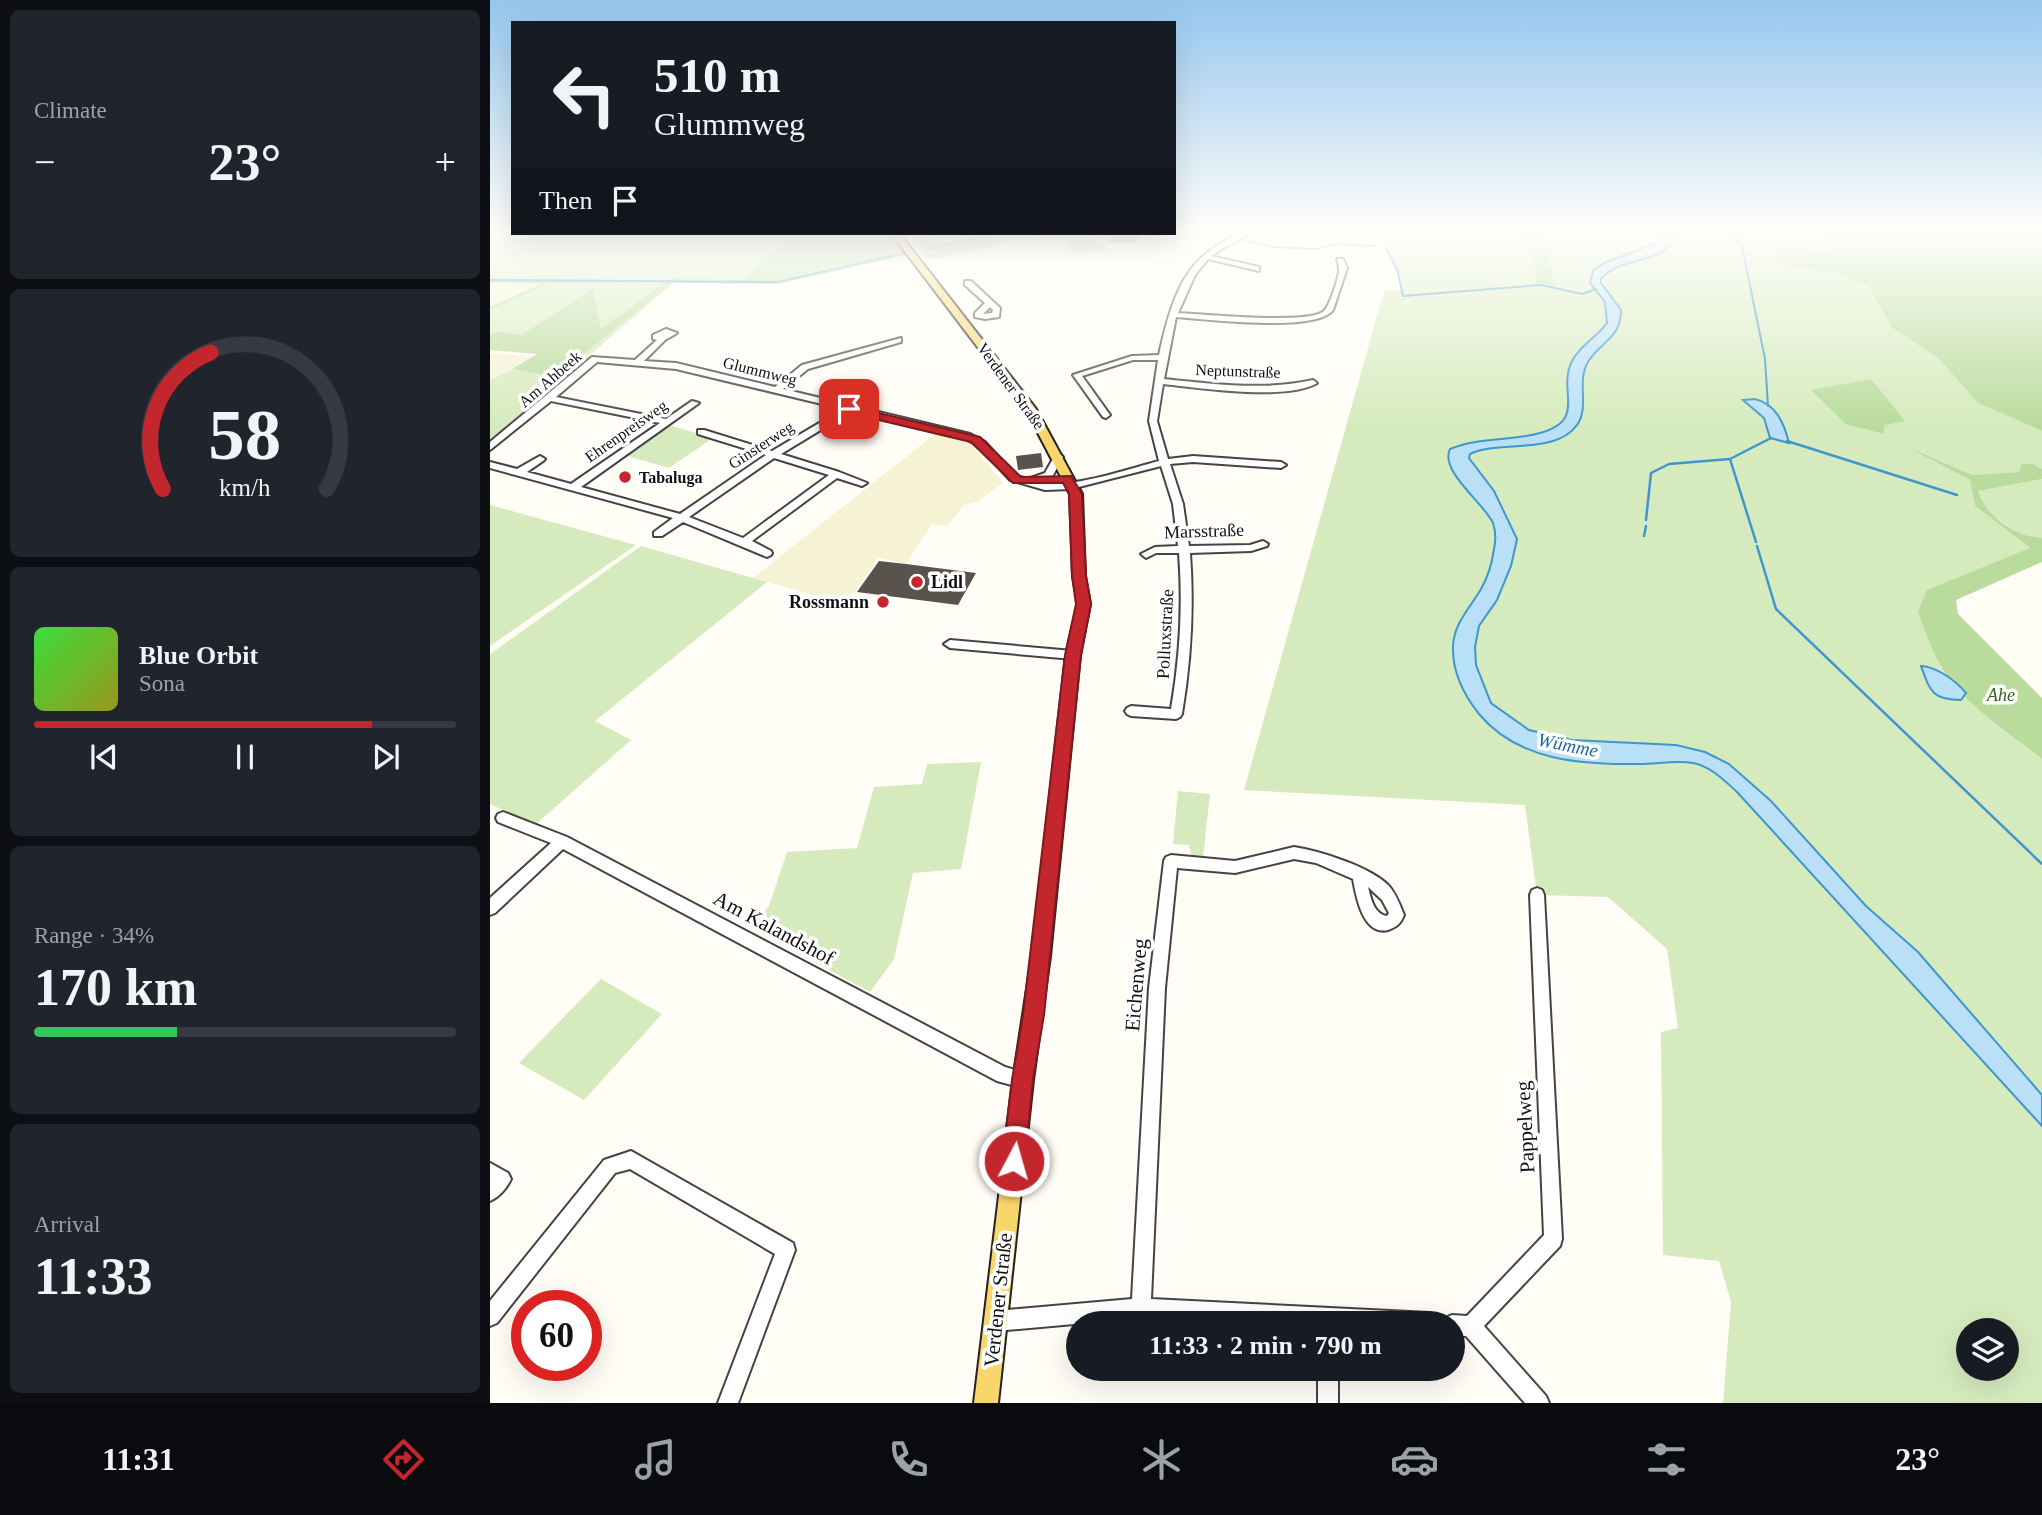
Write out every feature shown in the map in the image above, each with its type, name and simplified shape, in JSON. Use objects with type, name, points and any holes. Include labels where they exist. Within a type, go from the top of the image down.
[{"type":"main road","name":"Verdener Straße","points":[[943,295],[1018,392],[1058,457],[1068,484],[1066,495],[1076,514],[1079,576],[1084,604],[1073,655],[1037,992],[1023,1080],[986,1403]]},
{"type":"street","points":[[980,295],[989,304]]},
{"type":"street","name":"Polluxstraße","points":[[1132,711],[1176,714],[1180,694],[1186,608],[1184,549],[1178,511],[1174,504],[1175,496],[1154,429],[1164,357],[1181,295]]},
{"type":"street","points":[[1174,315],[1278,320],[1317,318],[1328,311],[1333,295]]},
{"type":"street","points":[[637,363],[662,339]]},
{"type":"street","points":[[776,391],[805,368],[898,340]]},
{"type":"street","points":[[1106,415],[1077,375],[1132,358],[1164,357]]},
{"type":"street","name":"Glummweg","points":[[595,359],[676,366],[975,440],[988,450],[1009,475],[1023,482]]},
{"type":"street","name":"Am Ahbeek","points":[[490,447],[595,359]]},
{"type":"street","name":"Neptunstraße","points":[[1160,381],[1266,387],[1297,387],[1314,383]]},
{"type":"street","points":[[550,398],[666,422]]},
{"type":"street","name":"Ehrenpreisweg","points":[[575,486],[695,403]]},
{"type":"street","name":"Ginsterweg","points":[[658,534],[772,455],[849,409]]},
{"type":"street","points":[[701,432],[862,482]]},
{"type":"street","points":[[1035,482],[1049,475],[1058,457]]},
{"type":"street","points":[[520,472],[540,459]]},
{"type":"street","points":[[1023,482],[1045,486],[1068,484],[1166,462],[1193,459],[1281,465]]},
{"type":"street","points":[[490,465],[575,486],[680,517],[767,553]]},
{"type":"street","points":[[744,542],[836,474]]},
{"type":"street","points":[[1023,482],[1068,484]]},
{"type":"street","name":"Marsstraße","points":[[1146,554],[1155,550],[1251,548],[1263,544]]},
{"type":"street","points":[[950,644],[1073,655]]},
{"type":"street","name":"Am Kalandshof","points":[[503,818],[562,841],[1003,1075],[1023,1080]]},
{"type":"street","points":[[490,908],[562,841]]},
{"type":"street","name":"Eichenweg","points":[[1141,1308],[1157,988],[1171,861],[1235,867],[1294,853],[1317,857],[1359,875]]},
{"type":"street","name":"Pappelweg","points":[[1465,1322],[1553,1239],[1537,894]]},
{"type":"street","points":[[490,1316],[610,1166],[631,1160],[786,1250],[728,1403]]},
{"type":"street","points":[[490,1172],[502,1179],[490,1192]]},
{"type":"street","points":[[995,1321],[1141,1308],[1193,1311]]},
{"type":"street","points":[[1465,1328],[1539,1403]]},
{"type":"street","points":[[1328,1381],[1328,1403]]},
{"type":"shaded area","points":[[490,295],[516,295],[490,307]]},
{"type":"shaded area","points":[[490,353],[535,356],[490,380]]},
{"type":"shaded area","points":[[940,430],[982,444],[976,451],[1003,482],[978,502],[964,505],[947,526],[932,524],[906,564],[878,558],[846,604],[753,578]]},
{"type":"green space","points":[[516,295],[523,295],[490,310],[490,307]]},
{"type":"green space","points":[[523,295],[582,295],[521,335],[499,331],[490,335],[490,310]]},
{"type":"green space","points":[[582,295],[594,295],[601,329],[646,295],[657,295],[555,377],[512,369],[537,354],[490,350],[490,335],[499,331],[521,335]]},
{"type":"green space","points":[[594,295],[646,295],[600,330]]},
{"type":"green space","points":[[659,295],[588,357],[594,358],[490,445],[490,380],[512,369],[555,376]]},
{"type":"green space","points":[[1383,295],[1874,295],[1892,328],[1938,358],[1978,403],[2042,431],[2042,469],[2033,464],[2020,472],[1972,475],[1921,454],[1970,480],[1975,506],[2031,549],[1928,590],[1984,714],[2042,759],[2042,1403],[1723,1403],[1731,1302],[1719,1261],[1663,1255],[1661,1032],[1678,1028],[1667,949],[1608,897],[1537,895],[1525,805],[1244,790]]},
{"type":"green space","points":[[1874,295],[2042,295],[2042,431],[1978,403],[1938,358],[1892,328]]},
{"type":"green space","points":[[1871,379],[1905,421],[1884,425],[1884,434],[1846,424],[1811,390]]},
{"type":"green space","points":[[666,424],[713,438],[669,468],[624,455]]},
{"type":"green space","name":"Ahe","points":[[1909,448],[1972,475],[2019,472],[2022,464],[2033,464],[2042,469],[2042,479],[1978,491],[1989,510],[2012,530],[2042,538],[2042,562],[1956,600],[1958,614],[2042,698],[2042,759],[1989,718],[1953,683],[1936,657],[1918,611],[1927,590],[2030,548],[1975,506],[1970,480]]},
{"type":"green space","points":[[2042,479],[2042,538],[2021,534],[2003,524],[1995,517],[1978,491]]},
{"type":"green space","points":[[490,505],[636,545],[490,646]]},
{"type":"green space","points":[[641,546],[767,582],[595,721],[631,740],[535,825],[490,804],[490,654]]},
{"type":"green space","points":[[981,762],[961,869],[913,873],[894,959],[870,992],[750,927],[769,906],[787,852],[857,848],[874,787],[922,784],[927,764]]},
{"type":"green space","points":[[1178,791],[1210,794],[1203,858],[1192,857],[1189,845],[1173,844]]},
{"type":"green space","points":[[601,979],[662,1014],[584,1100],[519,1063]]},
{"type":"water","name":"Wümme","points":[[1600,295],[1610,295],[1621,310],[1620,320],[1614,334],[1588,362],[1583,378],[1583,410],[1577,425],[1568,434],[1541,444],[1496,448],[1470,454],[1469,458],[1494,491],[1517,539],[1511,566],[1497,600],[1479,626],[1475,647],[1476,665],[1491,703],[1529,730],[1572,740],[1676,745],[1705,752],[1729,764],[1771,801],[1866,906],[1918,952],[2042,1095],[2042,1126],[1737,792],[1716,774],[1705,767],[1687,762],[1596,763],[1552,757],[1532,751],[1495,730],[1479,714],[1463,691],[1454,665],[1454,638],[1459,623],[1486,580],[1495,536],[1493,523],[1488,515],[1456,477],[1448,458],[1450,449],[1540,433],[1563,421],[1567,413],[1567,384],[1571,363],[1578,352],[1607,323],[1605,302]]},
{"type":"water","points":[[1755,399],[1768,405],[1778,415],[1789,443],[1770,438],[1764,418],[1743,400]]},
{"type":"water","points":[[1921,666],[1939,672],[1957,683],[1966,693],[1961,700],[1944,698],[1933,692]]},
{"type":"building","points":[[1041,453],[1043,467],[1018,470],[1016,456]]},
{"type":"building","name":"Lidl","points":[[879,561],[976,573],[958,605],[857,592]]},
{"type":"waterway","points":[[1403,295],[1410,295]]},
{"type":"waterway","points":[[1752,295],[1765,359],[1768,406]]},
{"type":"waterway","points":[[1730,459],[1771,438]]},
{"type":"waterway","points":[[1787,441],[1957,495]]},
{"type":"waterway","points":[[1646,520],[1651,473],[1669,464],[1730,459]]},
{"type":"waterway","points":[[1730,459],[1756,542]]},
{"type":"waterway","points":[[1644,536],[1646,526]]},
{"type":"waterway","points":[[1757,546],[1776,609],[2042,864]]},
{"type":"place","name":"Tabaluga","points":[[625,477]]},
{"type":"place","name":"Lidl","points":[[917,582]]},
{"type":"place","name":"Rossmann","points":[[883,602]]},
{"type":"route","points":[[849,409],[967,436],[982,444],[1017,481],[1066,479],[1076,494],[1079,576],[1084,604],[1073,655],[1034,1015],[1014,1161]]}]
